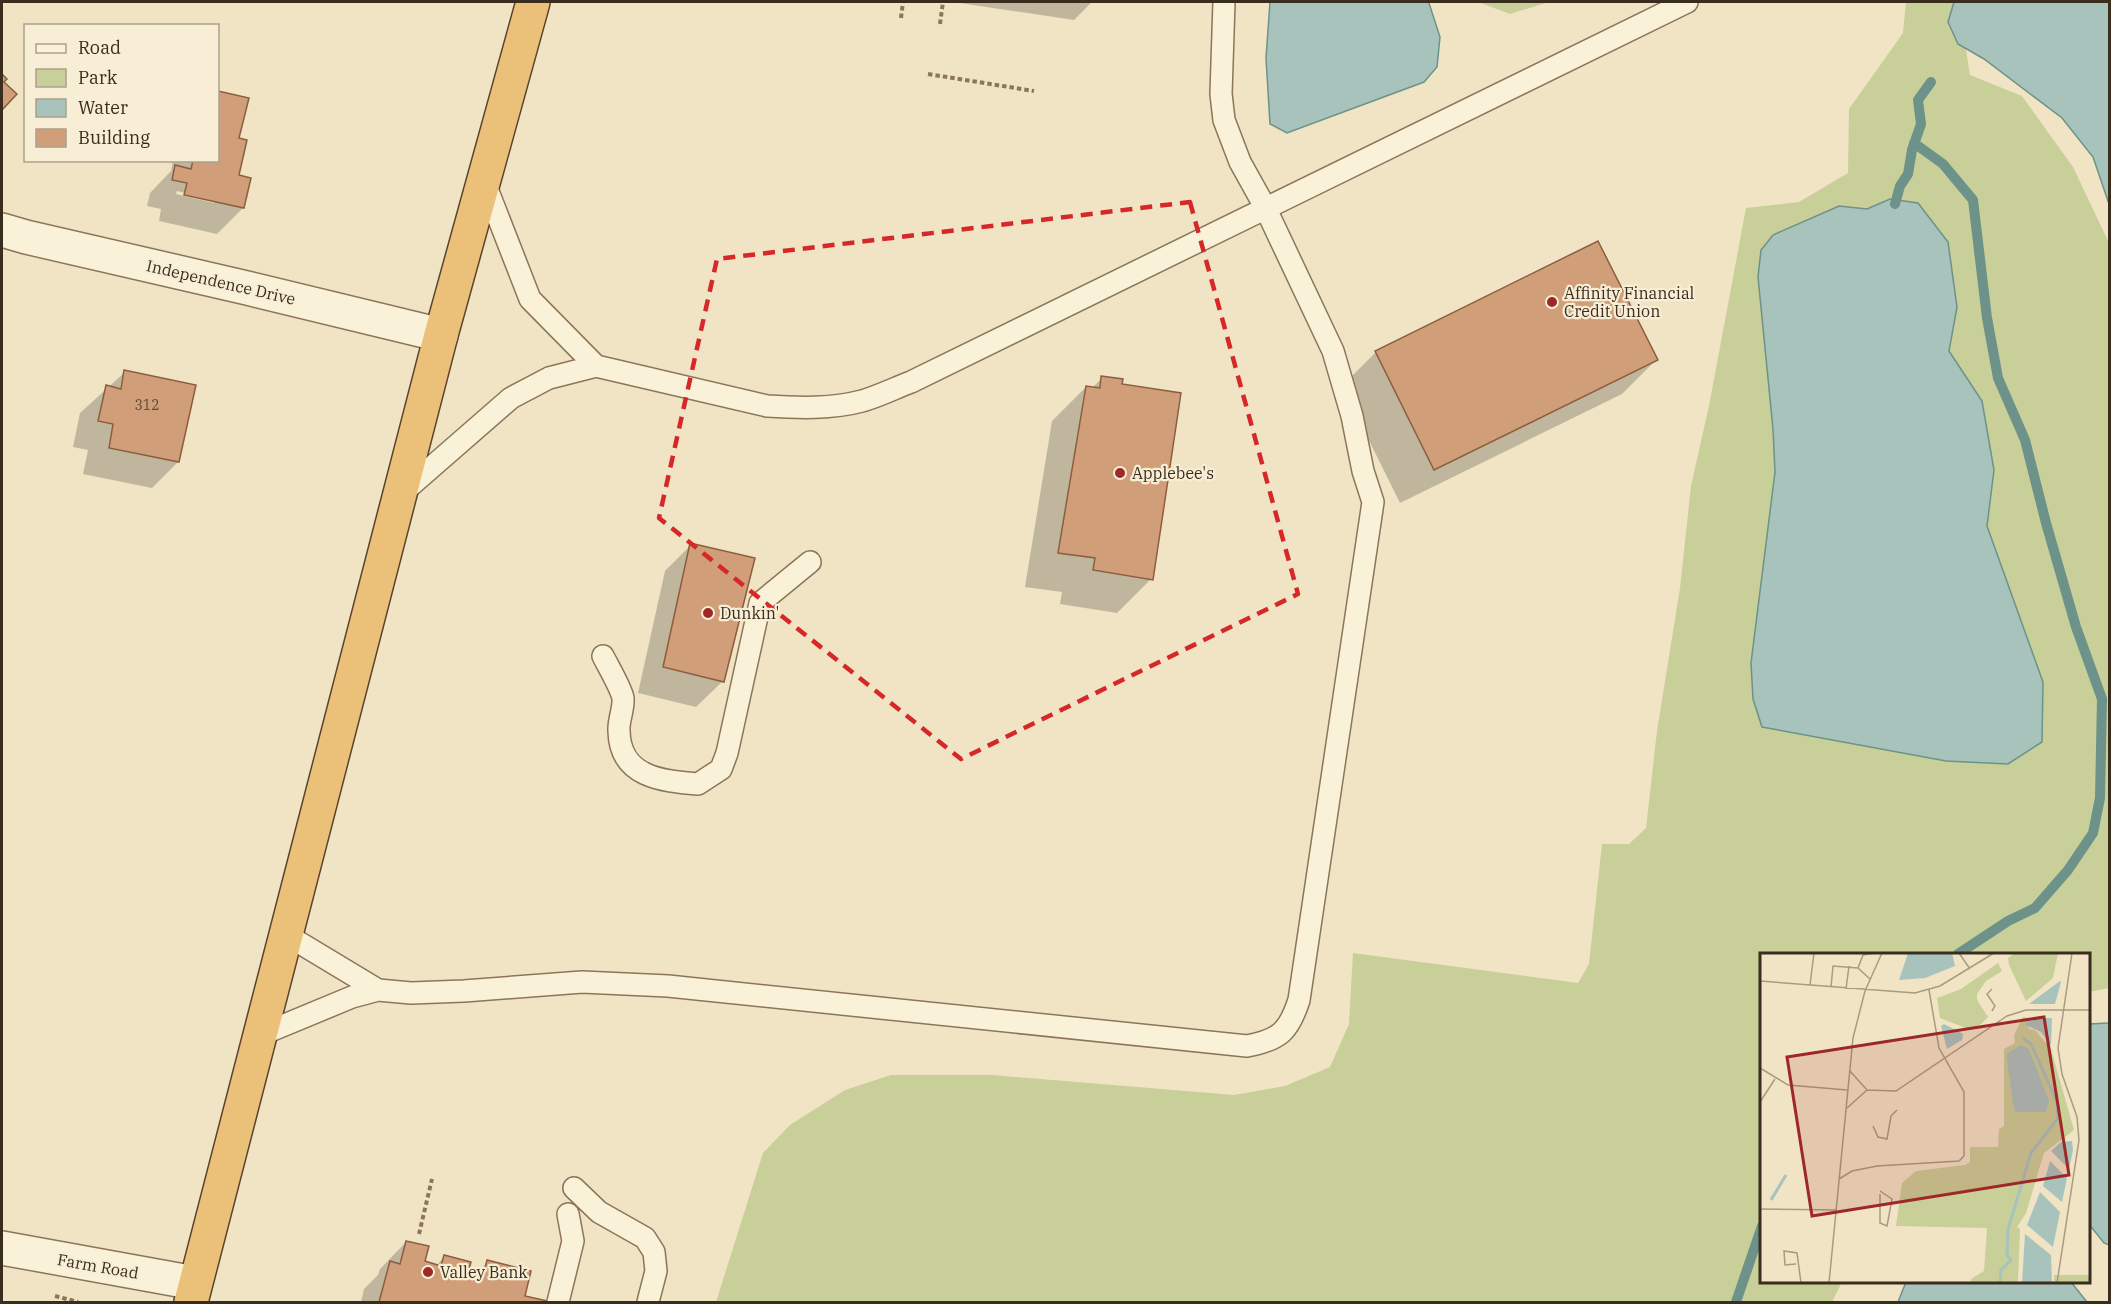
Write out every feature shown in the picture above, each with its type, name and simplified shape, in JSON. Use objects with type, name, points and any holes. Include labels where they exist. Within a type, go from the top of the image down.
[{"type":"highway","points":[[193,1293],[441,335],[533,2]]},
{"type":"street","name":"Independence Drive","points":[[2,230],[441,335]]},
{"type":"street","name":"Farm Road","points":[[2,1248],[193,1293]]},
{"type":"lane","points":[[258,1036],[352,997],[378,990],[411,993],[582,982],[668,986],[1247,1046],[1268,1042],[1284,1031],[1293,1018],[1299,1000],[1373,502],[1333,351],[1265,207],[1240,162],[1224,120],[1221,94],[1224,2]]},
{"type":"lane","points":[[400,494],[511,398],[549,378],[596,366],[767,406],[794,408],[862,401],[911,382],[1687,2]]},
{"type":"lane","points":[[484,180],[530,299],[596,366]]},
{"type":"lane","points":[[603,656],[623,699],[618,728],[622,754],[632,767],[649,776],[698,784],[721,769],[728,753],[760,603],[810,562]]},
{"type":"lane","points":[[285,934],[378,990]]},
{"type":"lane","points":[[574,1188],[599,1212],[645,1238],[654,1252],[656,1271],[648,1302]]},
{"type":"lane","points":[[558,1302],[573,1241],[568,1214]]},
{"type":"path","points":[[901,18],[903,2]]},
{"type":"path","points":[[940,24],[943,2]]},
{"type":"path","points":[[928,74],[1034,91]]},
{"type":"path","points":[[419,1234],[432,1179]]},
{"type":"path","points":[[53,1295],[78,1302]]},
{"type":"highlighted area","points":[[1190,202],[1298,594],[961,759],[659,518],[717,259]]},
{"type":"green space","points":[[1478,2],[1549,2],[1510,14]]},
{"type":"green space","points":[[1906,2],[1976,2],[1965,44],[1970,75],[2022,96],[2073,167],[2109,243],[2109,988],[2090,992],[2090,953],[1760,953],[1760,1283],[1842,1283],[1832,1302],[716,1302],[763,1153],[790,1125],[845,1090],[891,1075],[992,1075],[1234,1095],[1285,1086],[1330,1067],[1349,1024],[1353,953],[1578,983],[1589,964],[1602,844],[1629,844],[1646,828],[1657,731],[1680,588],[1691,486],[1709,406],[1746,208],[1799,202],[1848,173],[1849,109],[1903,33]]},
{"type":"water","points":[[1270,2],[1429,3],[1440,37],[1437,67],[1424,82],[1287,133],[1270,124],[1266,58]]},
{"type":"water","points":[[1954,2],[2109,2],[2109,204],[2093,157],[2062,118],[1984,59],[1958,44],[1948,22]]},
{"type":"water","points":[[1890,199],[1918,203],[1948,242],[1957,307],[1949,351],[1982,401],[1994,470],[1987,526],[2043,682],[2042,742],[2008,764],[1946,761],[1762,727],[1753,699],[1751,663],[1775,472],[1758,277],[1761,250],[1773,235],[1839,206],[1867,209]]},
{"type":"water","points":[[2110,1023],[2109,1245],[2104,1243],[2090,1226],[2090,1024]]},
{"type":"water","points":[[1906,1283],[2072,1283],[2087,1302],[1898,1302]]},
{"type":"building","points":[[2,74],[7,79],[4,82],[17,94],[2,110]]},
{"type":"building","points":[[219,91],[249,98],[239,138],[247,140],[239,175],[251,178],[244,208],[184,195],[187,183],[172,180],[175,165],[191,169],[193,162],[219,162]]},
{"type":"building","points":[[1598,241],[1658,360],[1434,470],[1375,351]]},
{"type":"building","points":[[124,370],[196,385],[179,462],[109,448],[113,424],[98,421],[106,385],[121,389]]},
{"type":"building","name":"Applebee's","points":[[1101,376],[1123,379],[1122,384],[1181,393],[1153,580],[1093,570],[1095,558],[1058,553],[1086,386],[1100,388]]},
{"type":"building","name":"Dunkin'","points":[[690,543],[755,558],[724,682],[663,667]]},
{"type":"building","name":"Valley Bank","points":[[406,1241],[429,1246],[425,1261],[441,1266],[444,1255],[471,1262],[468,1273],[483,1276],[487,1260],[531,1271],[525,1296],[552,1302],[379,1302],[390,1261],[400,1264]]},
{"type":"waterway","points":[[1895,204],[1900,186],[1908,174],[1912,150],[1921,124],[1918,100],[1931,82]]},
{"type":"waterway","points":[[1914,143],[1943,164],[1973,200],[1987,318],[1998,378],[2025,440],[2076,627],[2102,699],[2100,798],[2093,833],[2068,870],[2035,908],[2008,921],[1960,953]]},
{"type":"waterway","points":[[1736,1302],[1760,1232]]},
{"type":"place","name":"Affinity Financial Credit Union","points":[[1552,302]]},
{"type":"place","name":"Applebee's","points":[[1120,473]]},
{"type":"place","name":"Dunkin'","points":[[708,613]]},
{"type":"place","name":"Valley Bank","points":[[428,1272]]}]
